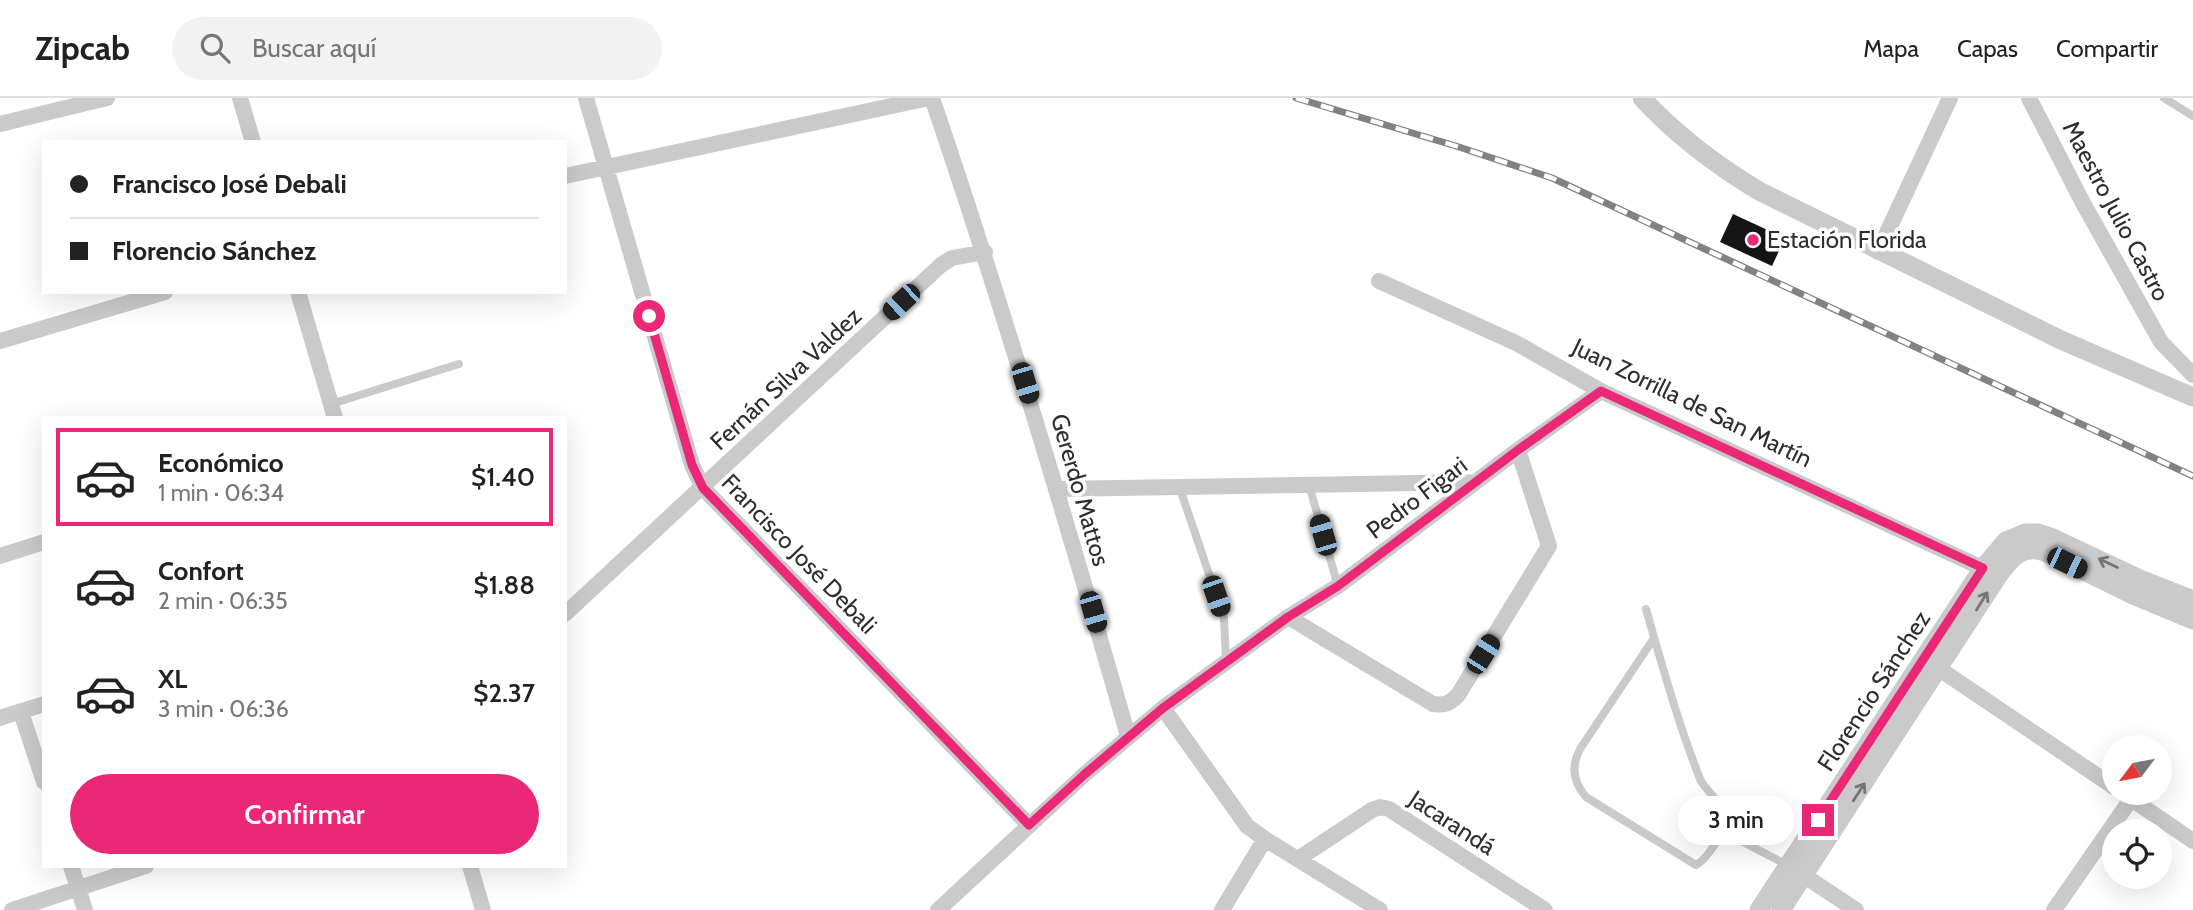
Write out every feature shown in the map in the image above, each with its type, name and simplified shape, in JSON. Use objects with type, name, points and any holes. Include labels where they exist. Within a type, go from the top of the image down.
[{"type":"street","points":[[0,124],[107,98]]},
{"type":"street","points":[[240,98],[252,140]]},
{"type":"street","name":"Francisco José Debali","points":[[586,98],[692,465],[703,488],[1029,825]]},
{"type":"street","points":[[567,176],[930,98]]},
{"type":"street","name":"Gererdo Mattos","points":[[930,98],[985,252],[1128,736]]},
{"type":"street","points":[[1642,98],[1684,139],[1737,178],[1878,252],[2061,340],[2193,397]]},
{"type":"street","points":[[1878,252],[1950,98]]},
{"type":"street","name":"Maestro Julio Castro","points":[[2029,98],[2082,203],[2161,342],[2193,375]]},
{"type":"street","name":"Fernán Silva Valdez","points":[[567,612],[940,265],[952,258],[985,252]]},
{"type":"street","name":"Juan Zorrilla de San Martín","points":[[1379,281],[1516,343],[1601,391],[1991,572]]},
{"type":"street","points":[[0,341],[158,294]]},
{"type":"street","points":[[299,294],[333,411]]},
{"type":"street","name":"Pedro Figari","points":[[938,910],[1128,736],[1163,708],[1288,617],[1338,586],[1601,391]]},
{"type":"street","points":[[1288,617],[1433,704],[1440,706],[1452,701],[1549,546],[1518,450]]},
{"type":"street","points":[[1057,489],[1476,482]]},
{"type":"street","points":[[0,556],[42,543]]},
{"type":"street","points":[[1991,572],[2015,554],[2032,549],[2136,587],[2193,600]]},
{"type":"street","name":"Florencio Sánchez","points":[[1759,910],[1796,871],[1991,572]]},
{"type":"street","points":[[2136,587],[2193,620]]},
{"type":"street","points":[[1932,663],[2102,779]]},
{"type":"street","points":[[0,718],[42,705]]},
{"type":"street","points":[[1163,708],[1247,826],[1380,910]]},
{"type":"street","points":[[21,712],[42,776]]},
{"type":"street","points":[[2054,910],[2121,805]]},
{"type":"street","points":[[2140,805],[2193,841]]},
{"type":"street","name":"Jacarandá","points":[[1298,859],[1380,807],[1389,809],[1545,910]]},
{"type":"street","points":[[1222,910],[1265,839]]},
{"type":"street","points":[[72,868],[85,910]]},
{"type":"street","points":[[12,910],[140,868]]},
{"type":"street","points":[[471,868],[483,910]]},
{"type":"street","points":[[1796,871],[1856,910]]},
{"type":"street","name":"Florencio Sánchez","points":[[1781,910],[1796,871]]},
{"type":"lane","points":[[2164,98],[2193,116]]},
{"type":"lane","points":[[333,411],[459,364]]},
{"type":"lane","points":[[1309,484],[1338,586]]},
{"type":"lane","points":[[1178,485],[1224,618],[1226,661]]},
{"type":"lane","points":[[1646,609],[1702,782],[1725,820],[1722,831],[1703,860],[1696,865],[1586,797],[1576,782],[1574,762],[1580,749],[1654,638]]},
{"type":"lane","points":[[1722,831],[1796,871]]},
{"type":"building","name":"Estación Florida","points":[[1733,214],[1785,238],[1772,266],[1720,242]]},
{"type":"railway","points":[[1296,98],[1552,178],[2193,476]]},
{"type":"place","name":"Estación Florida","points":[[1753,240]]},
{"type":"route","points":[[649,316],[692,465],[703,488],[1029,825],[1163,708],[1288,617],[1338,586],[1601,391],[1983,568],[1818,820]]}]
